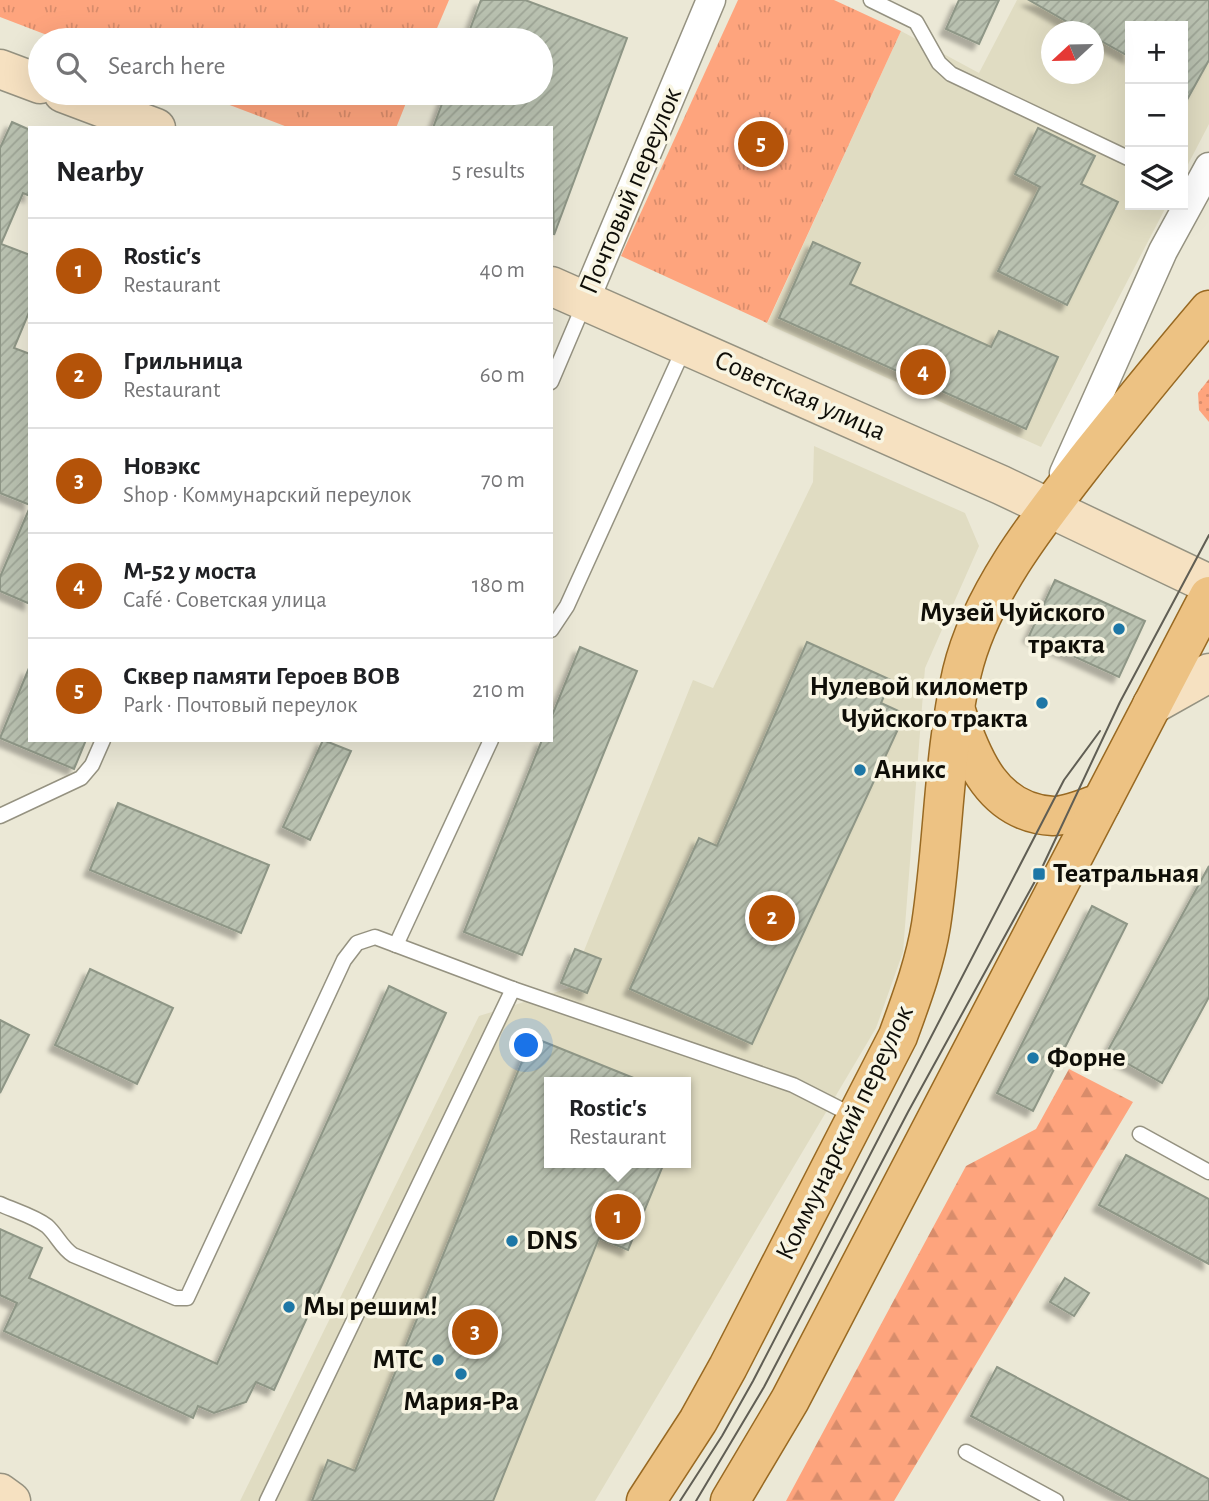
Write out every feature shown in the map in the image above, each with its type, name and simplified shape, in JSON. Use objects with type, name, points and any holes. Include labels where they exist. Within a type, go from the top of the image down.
[{"type":"main road","name":"Коммунарский переулок","points":[[646,1501],[704,1410],[898,1037],[917,984],[931,928],[948,748],[963,669],[986,610],[1018,550],[1049,508],[1209,310]]},
{"type":"main road","points":[[730,1501],[790,1400],[1209,596]]},
{"type":"main road","points":[[955,709],[970,752],[996,793],[1031,810],[1055,816],[1101,803]]},
{"type":"street","name":"Почтовый переулок","points":[[568,293],[711,0]]},
{"type":"street","points":[[0,69],[28,80]]},
{"type":"street","points":[[94,105],[151,126]]},
{"type":"street","points":[[1049,508],[1196,180]]},
{"type":"street","name":"Советская улица","points":[[568,293],[1049,508],[1209,584]]},
{"type":"street","points":[[1152,705],[1209,673]]},
{"type":"street","points":[[0,1493],[11,1501]]},
{"type":"lane","points":[[871,0],[916,22],[939,62],[951,74],[1125,157]]},
{"type":"lane","name":"Почтовый переулок","points":[[553,372],[568,293]]},
{"type":"lane","points":[[553,627],[567,606],[685,345]]},
{"type":"lane","points":[[0,816],[81,778],[92,765],[102,742]]},
{"type":"lane","points":[[396,945],[490,742]]},
{"type":"lane","points":[[0,1204],[44,1224],[55,1235],[61,1247],[73,1255],[176,1298],[187,1298],[194,1289],[344,960],[357,943],[365,938],[375,937],[513,989],[793,1085],[858,1117]]},
{"type":"lane","points":[[267,1501],[513,989]]},
{"type":"lane","points":[[1140,1134],[1209,1172]]},
{"type":"lane","points":[[966,1452],[1056,1501]]},
{"type":"shaded area","points":[[1017,0],[1209,0],[1209,124],[1188,164],[1188,21],[1125,21],[1125,210],[1164,210],[1041,447],[767,324],[901,31],[979,73]]},
{"type":"shaded area","points":[[814,446],[965,513],[979,546],[925,668],[903,952],[876,1028],[595,1501],[240,1501],[479,1016],[569,988],[693,680],[713,688],[813,482]]},
{"type":"green space","points":[[0,0],[449,0],[437,28],[29,28],[0,17]]},
{"type":"green space","points":[[738,0],[834,0],[901,31],[767,323],[621,256]]},
{"type":"green space","points":[[230,105],[405,105],[397,126],[285,126]]},
{"type":"green space","points":[[1209,379],[1209,422],[1199,410],[1198,393]]},
{"type":"green space","points":[[1069,1069],[1133,1102],[894,1501],[786,1501],[966,1166],[1036,1129]]},
{"type":"building","points":[[481,0],[525,0],[627,38],[554,235],[553,126],[434,126],[442,105],[553,105],[553,28],[470,28]]},
{"type":"building","points":[[959,0],[999,0],[979,44],[946,29]]},
{"type":"building","points":[[1029,0],[1209,0],[1209,60],[1188,98],[1188,21],[1125,21],[1125,54],[1104,43],[1104,21],[1066,21]]},
{"type":"building","points":[[12,122],[28,129],[28,195],[23,193],[1,244],[28,254],[28,315],[14,348],[28,353],[28,504],[0,493],[0,148]]},
{"type":"building","points":[[1038,128],[1095,156],[1081,184],[1118,202],[1067,305],[998,271],[1040,187],[1015,174]]},
{"type":"building","points":[[813,242],[860,263],[850,284],[991,347],[999,331],[1058,357],[1026,429],[779,318]]},
{"type":"building","points":[[28,512],[28,603],[0,591],[0,577]]},
{"type":"building","points":[[1055,580],[1145,621],[1119,677],[1029,636]]},
{"type":"building","points":[[807,642],[891,680],[881,703],[905,714],[752,1044],[630,989],[699,838],[717,846]]},
{"type":"building","points":[[580,647],[637,671],[522,955],[464,932],[541,742],[553,742],[553,713]]},
{"type":"building","points":[[28,670],[28,742],[85,742],[74,769],[0,738]]},
{"type":"building","points":[[322,742],[351,751],[310,840],[283,827]]},
{"type":"building","points":[[118,803],[269,865],[241,933],[90,870]]},
{"type":"building","points":[[1209,866],[1209,997],[1162,1083],[1107,1052]]},
{"type":"building","points":[[1092,906],[1127,924],[1033,1111],[997,1093]]},
{"type":"building","points":[[575,949],[601,959],[587,993],[561,983]]},
{"type":"building","points":[[90,969],[173,1008],[137,1084],[55,1045]]},
{"type":"building","points":[[389,986],[446,1013],[274,1390],[256,1382],[246,1402],[214,1413],[198,1406],[193,1418],[4,1331],[17,1303],[0,1295],[0,1229],[42,1248],[29,1278],[217,1364]]},
{"type":"building","points":[[0,1020],[29,1035],[0,1093]]},
{"type":"building","points":[[532,1037],[631,1077],[544,1077],[544,1168],[662,1168],[628,1250],[599,1238],[493,1501],[312,1501],[328,1460],[355,1471]]},
{"type":"building","points":[[1126,1155],[1209,1199],[1209,1264],[1099,1205]]},
{"type":"building","points":[[1065,1278],[1089,1293],[1074,1316],[1050,1302]]},
{"type":"building","points":[[997,1367],[1209,1479],[1209,1501],[1131,1501],[971,1416]]},
{"type":"tram line","points":[[696,1501],[764,1387],[908,1112],[1039,874],[1120,702],[1209,535]]},
{"type":"tram line","points":[[680,1501],[722,1436],[753,1381],[1064,780],[1100,731]]},
{"type":"place","name":"Сквер памяти Героев ВОВ","points":[[761,144]]},
{"type":"place","name":"М-52 у моста","points":[[923,372]]},
{"type":"place","name":"Музей Чуйского тракта","points":[[1119,629]]},
{"type":"place","name":"Нулевой километр Чуйского тракта","points":[[1042,703]]},
{"type":"place","name":"Аникс","points":[[860,770]]},
{"type":"place","name":"Театральная","points":[[1039,874]]},
{"type":"place","name":"Грильница","points":[[772,918]]},
{"type":"place","name":"Форне","points":[[1033,1058]]},
{"type":"place","name":"Rostic's","points":[[618,1217]]},
{"type":"place","name":"DNS","points":[[512,1241]]},
{"type":"place","name":"Мы решим!","points":[[289,1307]]},
{"type":"place","name":"Новэкс","points":[[475,1332]]},
{"type":"place","name":"МТС","points":[[438,1360]]},
{"type":"place","name":"Мария-Ра","points":[[461,1374]]}]
